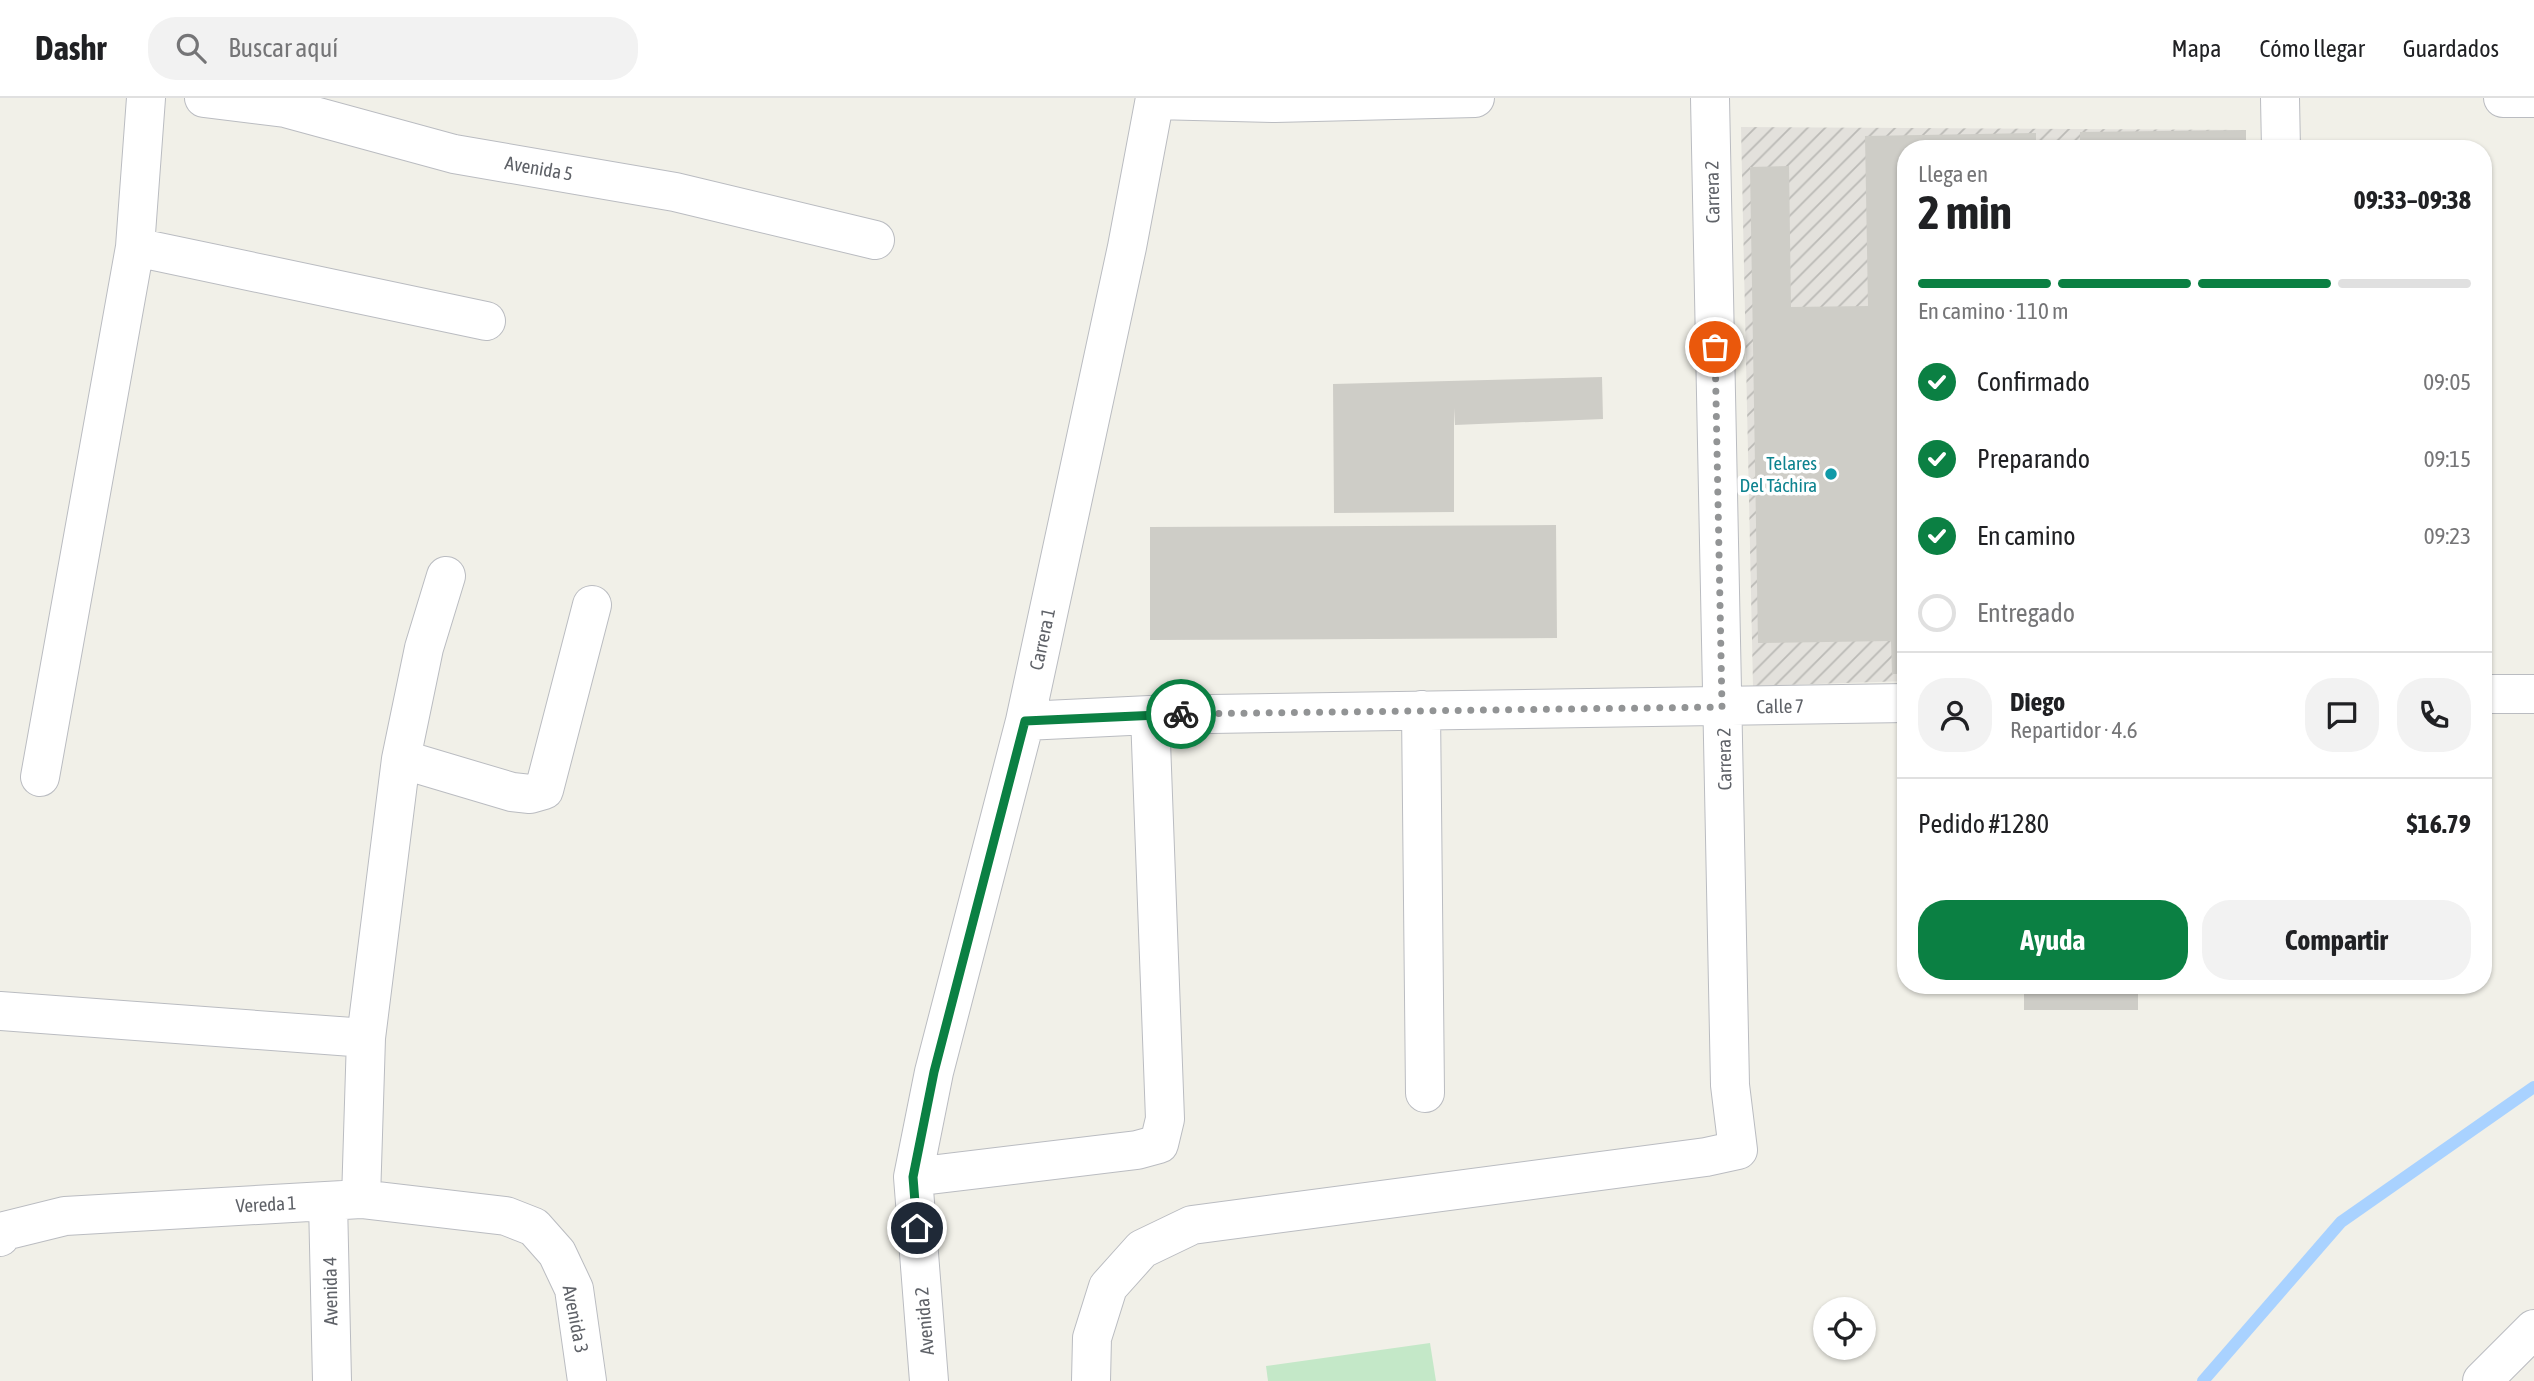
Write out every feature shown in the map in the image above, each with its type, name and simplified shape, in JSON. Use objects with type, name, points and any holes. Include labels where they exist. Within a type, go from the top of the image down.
[{"type":"street","points":[[40,777],[135,247],[146,98]]},
{"type":"street","name":"Avenida 5","points":[[204,98],[285,108],[454,154],[675,192],[875,240]]},
{"type":"street","points":[[1155,99],[1275,103],[1475,98]]},
{"type":"street","name":"Carrera 2","points":[[1091,1381],[1093,1338],[1108,1287],[1142,1249],[1192,1225],[1706,1157],[1738,1150],[1730,1084],[1710,98]]},
{"type":"street","points":[[2280,98],[2281,140]]},
{"type":"street","points":[[2503,98],[2534,98]]},
{"type":"street","name":"Carrera 1","points":[[913,1177],[934,1072],[1025,721],[1127,247],[1155,99]]},
{"type":"street","points":[[135,247],[486,321]]},
{"type":"street","name":"Avenida 4","points":[[332,1381],[345,1200],[401,759],[424,648],[446,576]]},
{"type":"street","points":[[401,759],[512,792],[530,794],[544,790],[592,605]]},
{"type":"street","points":[[2492,694],[2534,694]]},
{"type":"street","name":"Calle 7","points":[[1025,721],[1150,715],[1897,703]]},
{"type":"street","points":[[1421,710],[1425,1093]]},
{"type":"street","points":[[913,1177],[1137,1150],[1159,1144],[1165,1119],[1150,715]]},
{"type":"street","points":[[0,1011],[366,1038]]},
{"type":"street","name":"Avenida 2","points":[[913,1177],[929,1381]]},
{"type":"street","name":"Vereda 1","points":[[0,1237],[4,1231],[65,1216],[345,1200],[506,1216],[534,1227]]},
{"type":"street","name":"Avenida 3","points":[[534,1227],[557,1253],[574,1289],[587,1381]]},
{"type":"street","points":[[2482,1381],[2534,1329]]},
{"type":"shaded area","name":"Telares Del Táchira","points":[[1741,127],[2246,130],[2246,140],[1897,140],[1897,681],[1753,686]]},
{"type":"green space","points":[[1430,1343],[1436,1381],[1268,1381],[1266,1366]]},
{"type":"building","points":[[2246,130],[2246,140],[2080,140],[2080,132]]},
{"type":"building","name":"Telares Del Táchira","points":[[2036,133],[2036,140],[1897,140],[1897,674],[1892,674],[1891,641],[1758,643],[1750,167],[1789,166],[1791,307],[1868,306],[1865,136]]},
{"type":"building","points":[[1602,377],[1603,419],[1455,425],[1454,408],[1454,512],[1334,513],[1333,384]]},
{"type":"building","points":[[1556,525],[1557,638],[1150,640],[1150,527]]},
{"type":"building","points":[[2024,994],[2138,994],[2138,1010],[2024,1010]]},
{"type":"waterway","points":[[2203,1381],[2341,1222],[2534,1087]]},
{"type":"way so far","points":[[1181,714],[1722,707],[1715,347]]},
{"type":"place","name":"Telares Del Táchira","points":[[1831,474]]},
{"type":"route","points":[[917,1228],[913,1177],[934,1072],[1025,721],[1181,714]]}]
